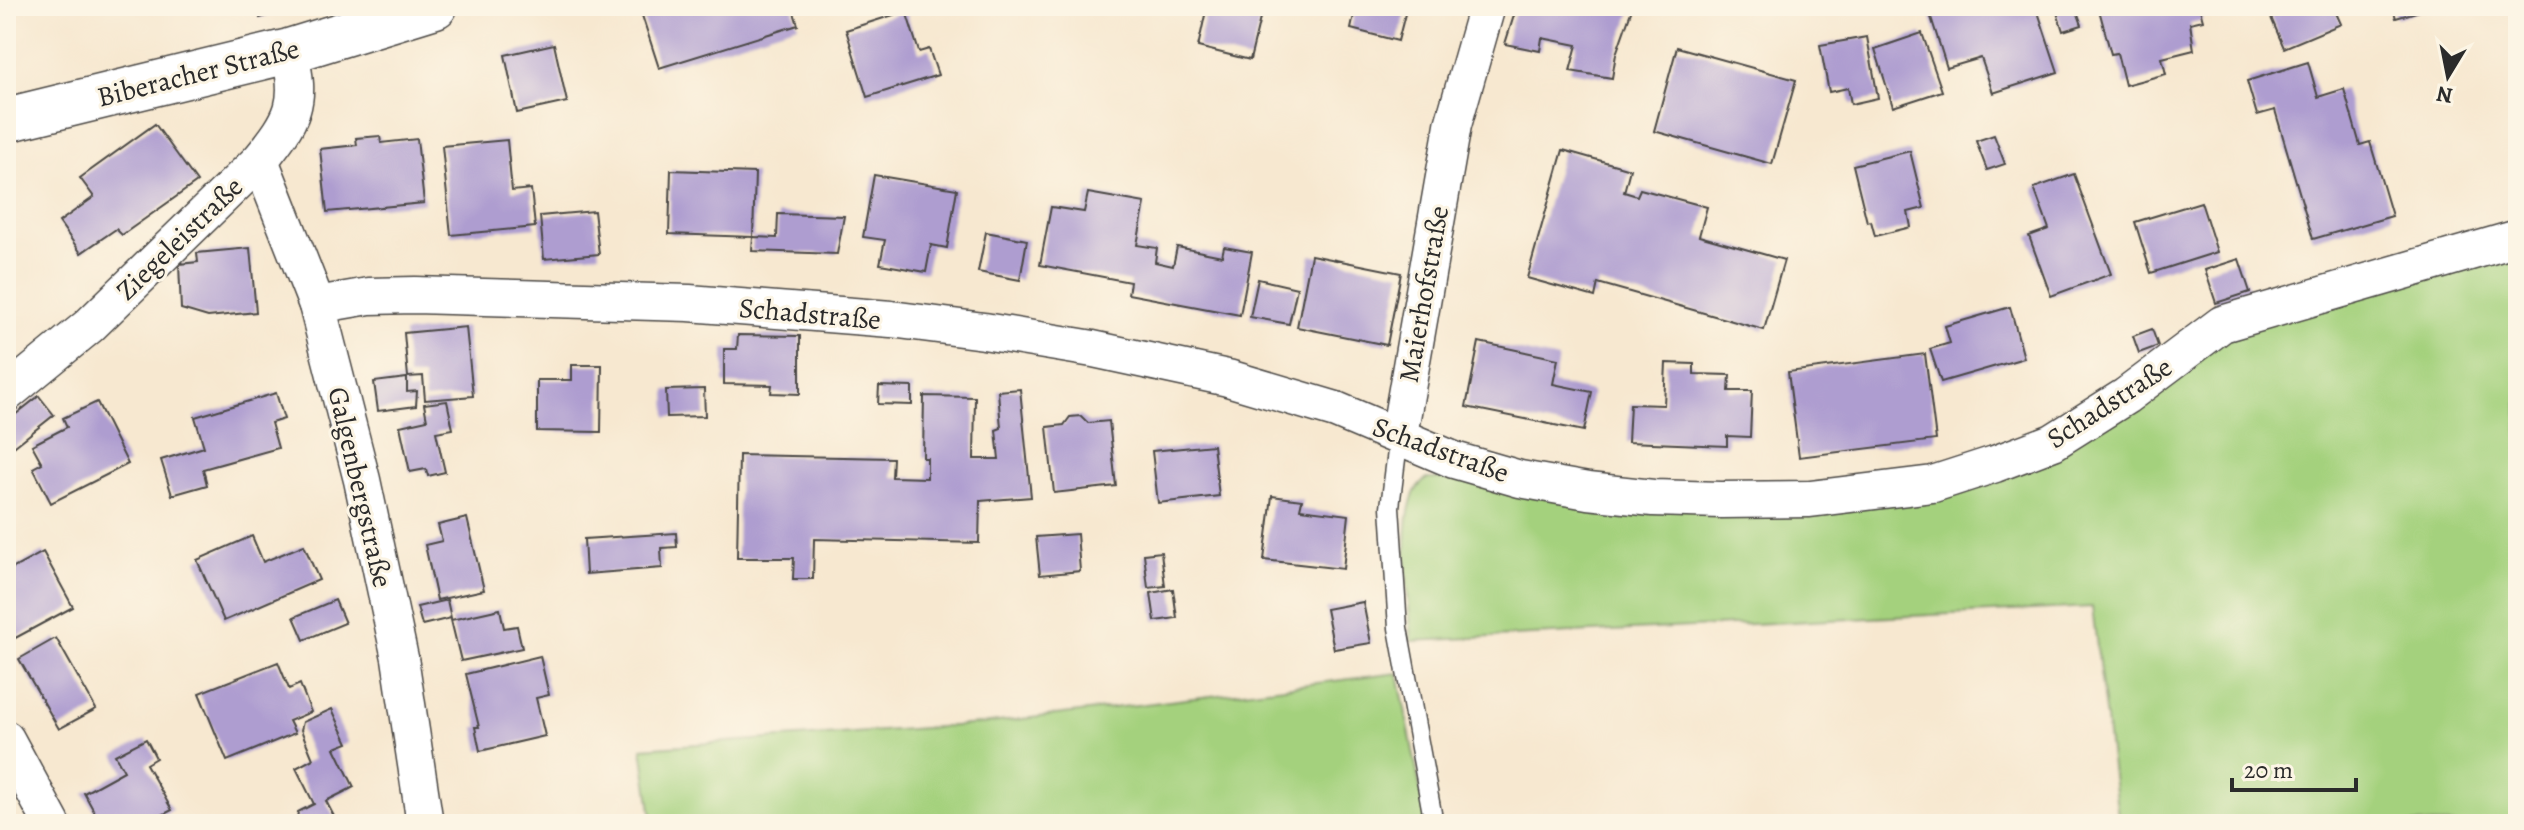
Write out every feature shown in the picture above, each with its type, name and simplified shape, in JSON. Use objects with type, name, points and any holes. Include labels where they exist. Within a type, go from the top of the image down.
[{"type":"street","name":"Biberacher Straße","points":[[6,120],[289,51],[435,6]]},
{"type":"street","name":"Maierhofstraße","points":[[1399,435],[1453,125],[1487,6]]},
{"type":"street","name":"Ziegeleistraße","points":[[6,394],[89,326],[260,160],[282,132],[295,104],[297,80],[289,51]]},
{"type":"street","name":"Galgenbergstraße","points":[[260,160],[317,305],[362,480],[400,658],[425,824]]},
{"type":"street","name":"Schadstraße","points":[[317,305],[369,296],[415,295],[689,303],[891,319],[1093,349],[1228,378],[1336,410],[1454,460],[1520,479],[1653,498],[1810,499],[1933,484],[2053,442],[2126,396],[2222,324],[2518,238]]},
{"type":"street","points":[[6,739],[52,824]]},
{"type":"lane","name":"Maierhofstraße","points":[[1399,435],[1390,507],[1398,628],[1434,824]]},
{"type":"green space","points":[[2518,251],[2518,824],[2119,824],[2092,607],[1412,641],[1406,566],[1407,527],[1414,494],[1426,479],[1452,479],[1516,491],[1935,494],[2228,334]]},
{"type":"green space","points":[[1398,673],[1427,824],[653,824],[642,748],[982,724]]},
{"type":"building","points":[[256,6],[296,6],[296,7],[260,18]]},
{"type":"building","points":[[639,6],[792,6],[798,25],[659,68]]},
{"type":"building","points":[[1207,6],[1263,6],[1250,60],[1198,47]]},
{"type":"building","points":[[1356,6],[1390,6],[1406,10],[1398,41],[1351,29]]},
{"type":"building","points":[[1517,6],[1633,6],[1616,54],[1612,78],[1570,71],[1577,45],[1542,38],[1540,51],[1505,44]]},
{"type":"building","points":[[1954,6],[2036,6],[2058,72],[1993,93],[1981,58],[1947,68],[1930,14]]},
{"type":"building","points":[[2055,6],[2075,6],[2082,25],[2063,31]]},
{"type":"building","points":[[2098,6],[2199,6],[2203,20],[2190,23],[2194,50],[2162,58],[2166,74],[2125,85],[2117,53],[2111,54]]},
{"type":"building","points":[[2266,6],[2333,6],[2341,24],[2284,48]]},
{"type":"building","points":[[2392,6],[2433,6],[2433,7],[2396,18]]},
{"type":"building","points":[[906,11],[919,52],[929,49],[938,75],[867,97],[846,30]]},
{"type":"building","points":[[1922,33],[1942,91],[1893,107],[1875,49]]},
{"type":"building","points":[[1867,37],[1878,98],[1851,104],[1848,88],[1829,92],[1820,45]]},
{"type":"building","points":[[554,44],[567,102],[517,113],[505,55]]},
{"type":"building","points":[[1677,47],[1796,80],[1772,164],[1654,131]]},
{"type":"building","points":[[2308,62],[2318,97],[2344,89],[2360,145],[2370,142],[2392,216],[2313,239],[2275,110],[2257,115],[2247,81]]},
{"type":"building","points":[[155,124],[197,182],[122,235],[116,229],[81,253],[59,222],[94,197],[80,178]]},
{"type":"building","points":[[1994,135],[2005,164],[1987,170],[1976,141]]},
{"type":"building","points":[[380,136],[381,143],[417,139],[424,203],[327,212],[320,149],[357,145],[356,138]]},
{"type":"building","points":[[507,140],[512,191],[531,189],[535,227],[451,235],[442,146]]},
{"type":"building","points":[[1563,150],[1630,169],[1624,192],[1637,196],[1640,189],[1707,207],[1699,236],[1784,260],[1764,330],[1598,283],[1595,297],[1527,278]]},
{"type":"building","points":[[1910,151],[1924,208],[1908,212],[1911,227],[1875,236],[1871,221],[1867,222],[1853,165]]},
{"type":"building","points":[[671,170],[755,173],[753,237],[669,234]]},
{"type":"building","points":[[2074,174],[2111,274],[2051,296],[2029,236],[2049,229],[2034,188]]},
{"type":"building","points":[[874,175],[957,189],[947,248],[931,245],[926,272],[880,264],[885,240],[863,237]]},
{"type":"building","points":[[1088,193],[1145,203],[1137,245],[1157,248],[1155,262],[1173,266],[1177,247],[1222,256],[1224,247],[1252,252],[1240,315],[1128,294],[1130,282],[1040,265],[1051,207],[1084,212]]},
{"type":"building","points":[[2201,202],[2217,252],[2151,273],[2135,222]]},
{"type":"building","points":[[594,211],[599,254],[544,259],[540,216]]},
{"type":"building","points":[[778,214],[844,216],[837,254],[752,251],[753,237],[777,238]]},
{"type":"building","points":[[986,232],[1027,240],[1020,280],[978,272]]},
{"type":"building","points":[[250,248],[256,312],[208,317],[181,309],[179,264],[198,262],[197,253]]},
{"type":"building","points":[[1311,255],[1401,273],[1387,345],[1297,327]]},
{"type":"building","points":[[2239,259],[2250,292],[2216,303],[2205,270]]},
{"type":"building","points":[[1258,279],[1297,288],[1289,324],[1250,317]]},
{"type":"building","points":[[2010,307],[2024,358],[1941,382],[1930,349],[1950,343],[1945,326]]},
{"type":"building","points":[[466,327],[473,396],[425,400],[423,376],[408,377],[404,333]]},
{"type":"building","points":[[2152,329],[2158,346],[2139,353],[2133,336]]},
{"type":"building","points":[[738,335],[800,336],[800,394],[771,393],[772,385],[724,384],[724,349],[737,349]]},
{"type":"building","points":[[1479,342],[1558,359],[1553,384],[1592,392],[1584,431],[1466,407]]},
{"type":"building","points":[[1925,354],[1936,440],[1799,457],[1788,372]]},
{"type":"building","points":[[1666,363],[1694,364],[1694,374],[1730,375],[1729,391],[1752,391],[1750,437],[1727,436],[1727,446],[1628,442],[1630,404],[1664,405]]},
{"type":"building","points":[[572,365],[602,365],[601,432],[537,431],[537,380],[572,380]]},
{"type":"building","points":[[407,378],[407,392],[417,391],[416,406],[378,411],[374,382]]},
{"type":"building","points":[[879,386],[912,387],[912,405],[878,404]]},
{"type":"building","points":[[704,389],[705,416],[667,417],[666,390]]},
{"type":"building","points":[[1020,389],[1031,497],[980,501],[979,543],[814,539],[813,579],[793,579],[794,558],[737,558],[739,455],[893,458],[892,477],[927,478],[927,458],[923,458],[924,396],[975,397],[974,459],[999,459],[996,430],[1001,428],[998,391]]},
{"type":"building","points":[[276,393],[284,419],[271,423],[278,448],[203,469],[207,485],[172,495],[161,460],[204,447],[195,417]]},
{"type":"building","points":[[39,396],[54,415],[10,450],[6,441],[6,422]]},
{"type":"building","points":[[447,401],[453,429],[436,432],[445,472],[428,476],[426,469],[410,472],[400,426],[427,420],[424,404]]},
{"type":"building","points":[[97,402],[128,464],[51,503],[33,468],[42,463],[32,445],[67,427],[63,418]]},
{"type":"building","points":[[1081,416],[1088,423],[1109,421],[1116,486],[1054,493],[1047,427],[1064,425],[1070,417]]},
{"type":"building","points":[[1213,445],[1219,496],[1158,503],[1152,451]]},
{"type":"building","points":[[1272,496],[1302,500],[1300,509],[1349,515],[1343,569],[1264,560]]},
{"type":"building","points":[[467,518],[484,590],[437,600],[425,545],[442,541],[438,525]]},
{"type":"building","points":[[676,533],[677,547],[661,548],[662,568],[586,574],[584,539]]},
{"type":"building","points":[[1077,534],[1080,571],[1040,575],[1036,537]]},
{"type":"building","points":[[252,536],[263,562],[304,545],[319,580],[224,621],[197,560]]},
{"type":"building","points":[[43,552],[73,607],[6,643],[6,572]]},
{"type":"building","points":[[1161,552],[1165,586],[1148,588],[1144,554]]},
{"type":"building","points":[[1173,589],[1177,618],[1155,621],[1151,593]]},
{"type":"building","points":[[335,600],[345,623],[304,640],[294,617]]},
{"type":"building","points":[[447,600],[451,618],[422,625],[417,607]]},
{"type":"building","points":[[1363,602],[1371,643],[1334,649],[1326,609]]},
{"type":"building","points":[[500,609],[504,628],[517,626],[522,648],[461,661],[451,620]]},
{"type":"building","points":[[56,638],[96,709],[59,729],[19,659]]},
{"type":"building","points":[[540,656],[549,695],[536,698],[545,736],[480,751],[475,727],[479,727],[466,674]]},
{"type":"building","points":[[278,662],[289,689],[300,684],[311,712],[289,721],[295,733],[227,761],[199,693]]},
{"type":"building","points":[[332,709],[348,743],[335,748],[354,787],[326,801],[338,824],[296,824],[298,812],[314,804],[296,768],[313,759],[301,730],[303,722]]},
{"type":"building","points":[[146,739],[156,758],[146,764],[172,810],[145,824],[101,824],[84,793],[124,771],[115,755]]}]
